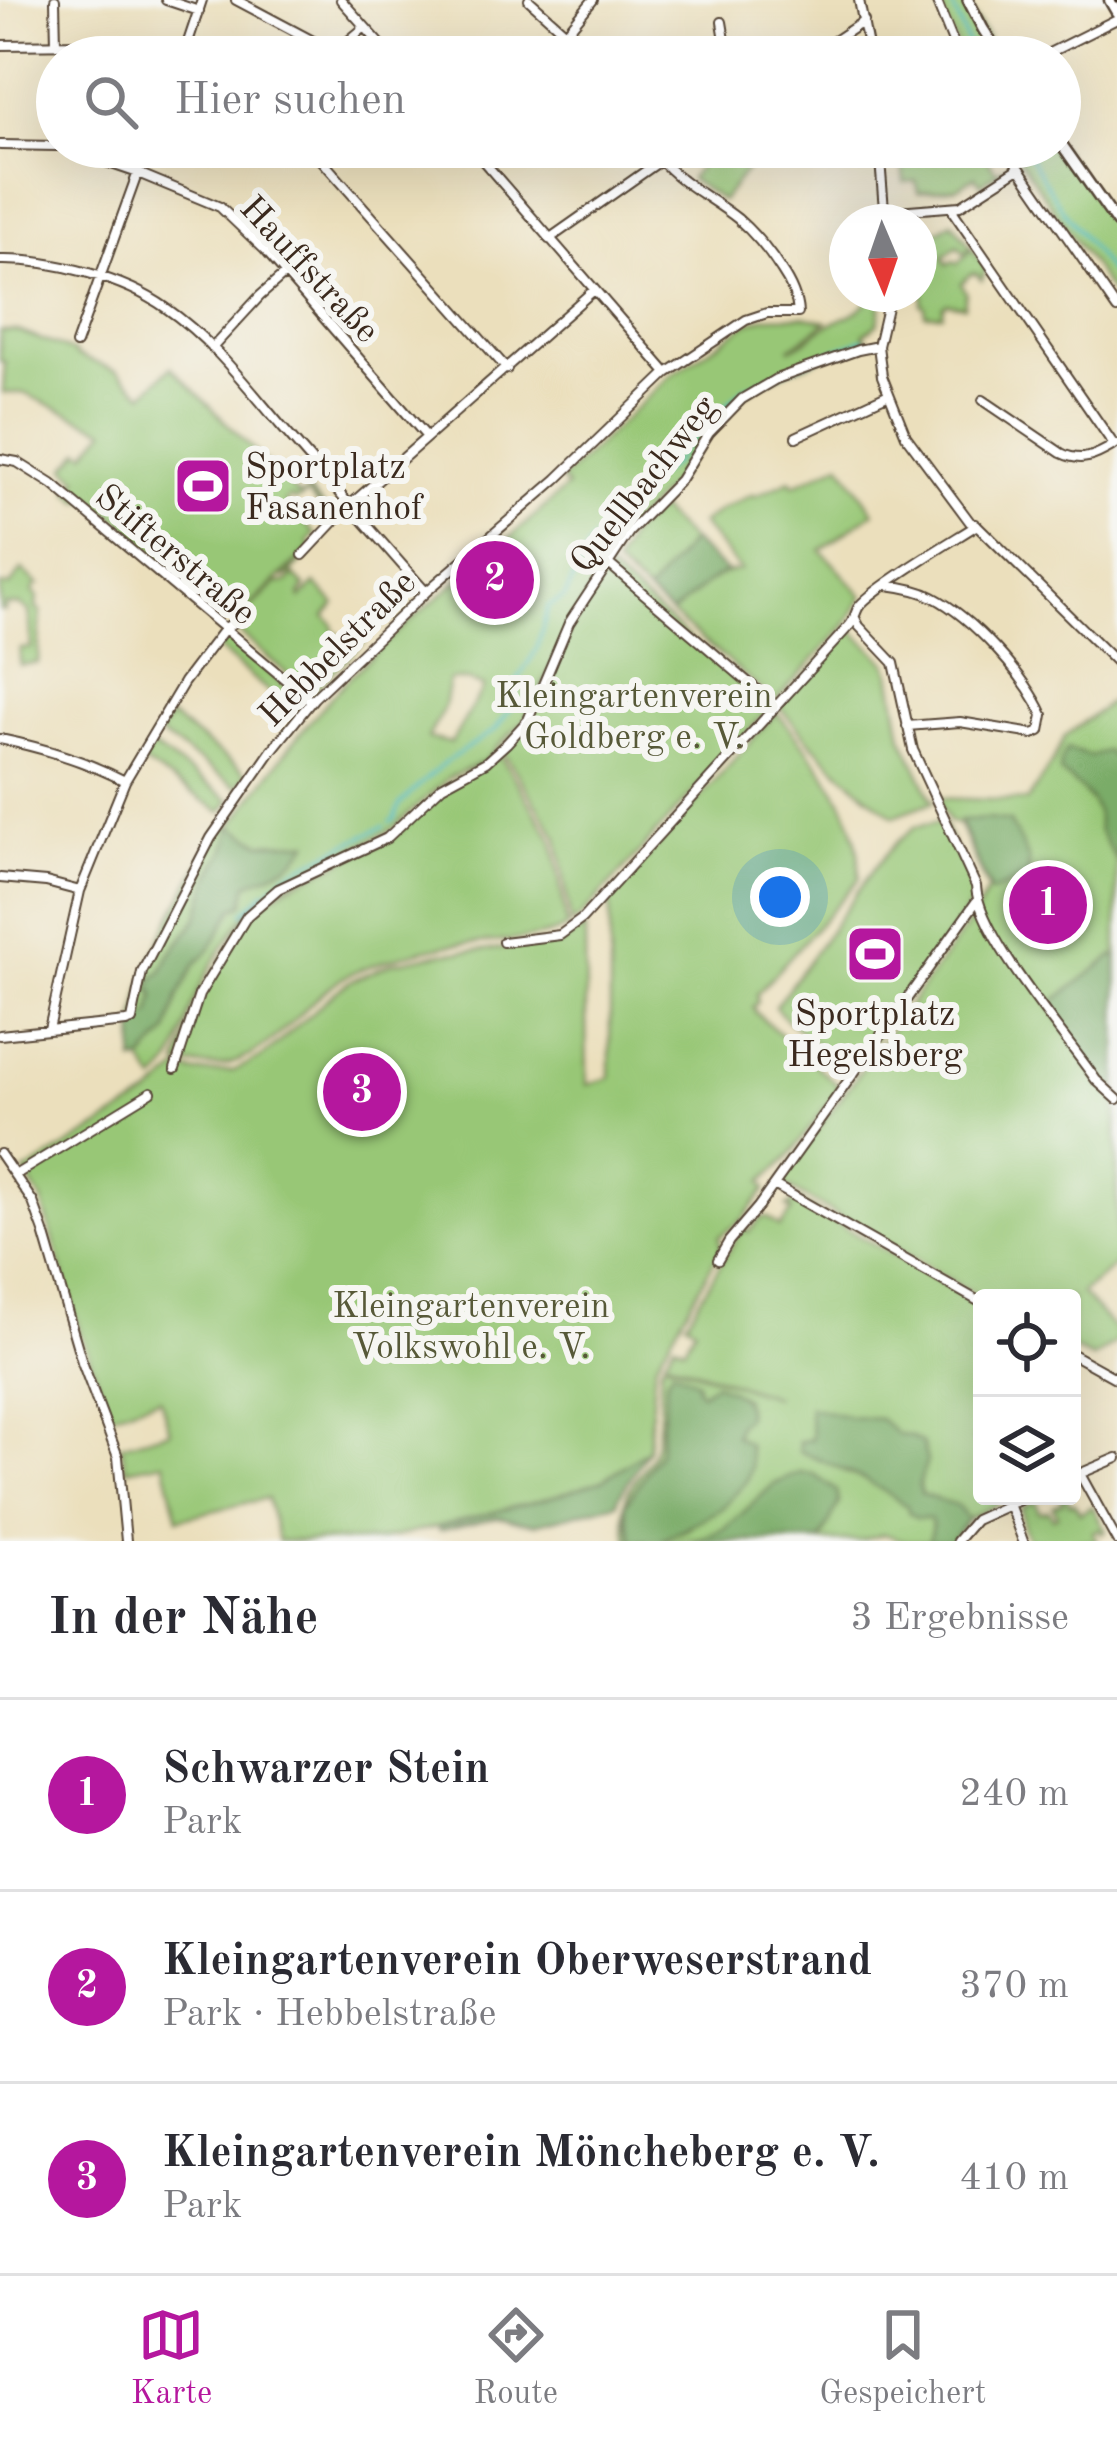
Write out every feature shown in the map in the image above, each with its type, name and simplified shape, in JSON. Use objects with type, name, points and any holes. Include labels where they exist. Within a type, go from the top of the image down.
[{"type":"main road","points":[[1110,0],[1117,15]]},
{"type":"street","points":[[55,0],[56,36]]},
{"type":"street","points":[[166,0],[199,11]]},
{"type":"street","points":[[190,36],[202,0]]},
{"type":"street","points":[[236,0],[304,36]]},
{"type":"street","points":[[341,0],[373,36]]},
{"type":"street","points":[[529,0],[568,36]]},
{"type":"street","points":[[562,36],[593,0]]},
{"type":"street","points":[[859,0],[866,36]]},
{"type":"street","points":[[936,0],[951,36]]},
{"type":"street","points":[[968,0],[988,36]]},
{"type":"street","points":[[1079,36],[1117,15]]},
{"type":"street","points":[[842,36],[864,21]]},
{"type":"street","points":[[722,22],[724,36]]},
{"type":"street","points":[[353,36],[365,27]]},
{"type":"street","points":[[0,44],[36,44]]},
{"type":"street","name":"Hauffstraße","points":[[0,145],[36,146]]},
{"type":"street","name":"Hauffstraße","points":[[125,168],[220,207],[265,250],[427,437]]},
{"type":"street","points":[[76,344],[140,168]]},
{"type":"street","points":[[329,168],[507,369]]},
{"type":"street","points":[[488,168],[667,373]]},
{"type":"street","points":[[549,239],[650,168]]},
{"type":"street","name":"Hebbelstraße","points":[[49,1029],[132,1020],[142,972],[211,838],[272,750],[356,655],[557,479],[667,373],[746,320],[767,313],[798,313],[790,283],[760,241],[669,168]]},
{"type":"street","points":[[881,168],[884,204]]},
{"type":"street","points":[[937,209],[968,203],[1019,168],[1117,309]]},
{"type":"street","points":[[1078,168],[1117,224]]},
{"type":"street","points":[[953,207],[1115,444],[1088,458],[1068,457],[983,400]]},
{"type":"street","points":[[0,260],[50,263],[100,278],[166,308],[213,347],[426,592]]},
{"type":"street","points":[[213,347],[285,274]]},
{"type":"street","points":[[303,555],[350,505],[594,290]]},
{"type":"street","points":[[886,312],[878,366],[906,436],[970,522],[1117,663]]},
{"type":"street","name":"Quellbachweg","points":[[175,1069],[200,995],[247,916],[278,889],[387,838],[442,786],[487,762],[528,720],[569,623],[629,532],[680,480],[709,434],[742,399],[776,379],[878,346]]},
{"type":"street","points":[[796,437],[889,394]]},
{"type":"street","name":"Stifterstraße","points":[[0,459],[36,471],[311,701]]},
{"type":"street","points":[[503,942],[560,935],[582,919],[855,618],[857,609],[977,525]]},
{"type":"street","points":[[610,565],[775,705]]},
{"type":"street","points":[[887,585],[929,595],[956,612],[1019,676],[1043,716],[1042,728],[1033,734],[960,722],[907,726]]},
{"type":"street","points":[[855,618],[894,663],[913,750],[976,886],[991,933],[1096,1080],[1117,1099]]},
{"type":"street","points":[[0,1035],[49,1029],[80,892],[125,782],[165,711],[225,628],[235,622]]},
{"type":"street","points":[[0,739],[89,763],[125,782]]},
{"type":"street","points":[[0,878],[46,882],[80,892]]},
{"type":"street","points":[[718,1260],[978,904]]},
{"type":"street","points":[[15,1175],[151,1092]]},
{"type":"street","points":[[0,1154],[33,1202],[82,1362],[118,1456],[126,1541]]},
{"type":"street","points":[[774,1185],[973,1298]]},
{"type":"street","points":[[1081,1359],[1117,1379]]},
{"type":"street","points":[[1081,1473],[1117,1458]]},
{"type":"street","points":[[1081,1483],[1117,1541]]},
{"type":"street","points":[[957,1541],[975,1520],[1007,1505]]},
{"type":"street","points":[[1009,1505],[1023,1541]]},
{"type":"green space","points":[[938,0],[965,0],[986,36],[953,36]]},
{"type":"green space","points":[[698,168],[746,170],[722,201],[690,179]]},
{"type":"green space","points":[[903,168],[1004,168],[981,184],[975,176],[958,187],[918,192],[916,181],[904,182]]},
{"type":"green space","points":[[1025,168],[1075,168],[1117,229],[1117,302]]},
{"type":"green space","points":[[952,222],[971,247],[964,254],[958,246],[943,257],[947,264],[957,264],[972,249],[986,269],[982,280],[976,273],[961,284],[966,292],[964,306],[947,303],[942,314],[925,314],[937,312],[940,230]]},
{"type":"green space","points":[[857,312],[880,312],[878,323],[864,334],[867,340],[776,376],[739,397],[704,436],[678,476],[619,538],[525,719],[484,761],[448,778],[392,829],[258,902],[209,971],[176,1053],[155,1082],[142,1061],[168,1032],[195,963],[209,951],[233,909],[243,904],[248,883],[290,863],[307,842],[262,843],[232,827],[199,916],[161,973],[151,1014],[136,1023],[157,948],[222,826],[232,826],[330,698],[372,655],[567,487],[561,480],[670,376],[748,323],[766,317],[827,321],[789,349]],"holes":[[[449,680],[484,687],[451,743],[428,738],[444,707]]]},
{"type":"green space","name":"Sportplatz Fasanenhof","points":[[0,331],[18,331],[75,352],[117,371],[144,394],[171,367],[300,497],[309,491],[327,511],[308,494],[295,501],[290,497],[285,502],[315,534],[308,542],[313,551],[293,574],[282,578],[308,550],[250,606],[208,605],[168,571],[168,562],[94,500],[80,501],[69,492],[79,479],[66,468],[106,430],[23,393],[3,393]]},
{"type":"green space","points":[[841,463],[874,512],[821,550],[863,596],[846,625],[775,701],[671,614],[711,580],[740,570],[701,524],[754,494],[791,480],[794,485]]},
{"type":"green space","points":[[658,509],[691,541],[647,593],[615,565],[628,538]]},
{"type":"green space","points":[[691,541],[726,571],[671,614],[647,593]]},
{"type":"green space","points":[[22,570],[38,584],[33,592],[41,612],[38,663],[20,665],[20,649],[31,648],[29,612],[20,605],[5,605],[5,611],[0,611],[0,586],[10,586]]},
{"type":"green space","name":"Kleingartenverein Goldberg e. V.","points":[[609,570],[770,707],[571,924],[558,838],[502,750],[529,721],[571,625]]},
{"type":"green space","points":[[295,576],[305,586],[301,598],[315,584],[335,604],[325,616],[350,643],[399,597],[404,604],[310,694],[234,628],[277,583]]},
{"type":"green space","points":[[851,629],[886,662],[902,736],[933,802],[894,816],[833,765],[779,706]]},
{"type":"green space","points":[[227,636],[303,702],[294,713],[217,648]]},
{"type":"green space","points":[[1117,697],[1117,1264],[1081,1293],[1081,1289],[973,1289],[973,1293],[779,1182],[975,915],[988,890],[959,824],[949,822],[937,798],[1027,801],[1065,736]]},
{"type":"green space","name":"Kleingartenverein Volkswohl e. V.","points":[[776,713],[818,764],[846,810],[856,842],[859,879],[757,994],[753,1007],[840,1087],[789,1157],[762,1182],[766,1189],[744,1218],[719,1237],[721,1249],[655,1365],[648,1450],[603,1480],[376,1541],[278,1541],[267,1498],[178,1519],[164,1462],[126,1469],[121,1445],[170,1431],[160,1398],[111,1414],[81,1335],[42,1201],[25,1172],[150,1096],[180,1069],[233,1071],[262,1057],[352,980],[392,963],[442,953],[561,944],[585,927],[587,1085],[610,1078],[610,899]]},
{"type":"green space","points":[[170,717],[247,773],[237,787],[159,734]]},
{"type":"green space","points":[[151,746],[230,800],[222,812],[142,762]]},
{"type":"green space","points":[[1067,749],[1091,756],[1106,751],[1117,761],[1117,862],[1098,829],[1092,803],[1060,772]]},
{"type":"green space","points":[[499,754],[553,840],[567,927],[527,939],[437,947],[370,966],[326,990],[251,1055],[220,1066],[178,1065],[202,993],[246,920],[264,901],[391,839],[445,787]]},
{"type":"green space","points":[[960,821],[1010,822],[1029,859],[1029,877],[991,893]]},
{"type":"green space","name":"Sportplatz Hegelsberg","points":[[942,822],[973,887],[974,900],[852,1073],[775,1007],[897,842],[915,827]]},
{"type":"green space","points":[[232,826],[262,843],[309,842],[290,863],[248,883],[243,904],[233,909],[209,951],[195,964],[178,997],[168,1032],[142,1061],[134,1062],[136,1023],[151,1014],[154,977],[199,916]]},
{"type":"green space","points":[[1117,956],[1117,1094],[1049,1005]]},
{"type":"green space","points":[[796,1200],[973,1301],[973,1505],[995,1505],[968,1519],[921,1495],[809,1422],[812,1439],[805,1441],[844,1472],[930,1519],[930,1541],[906,1541],[884,1534],[859,1541],[820,1541],[839,1503],[814,1474],[776,1485],[710,1536],[660,1541],[690,1527],[735,1436],[744,1398],[714,1383],[702,1393],[667,1378],[659,1453],[626,1514],[633,1541],[628,1541],[624,1515],[625,1500],[653,1453],[664,1361],[775,1397],[665,1359],[674,1343],[684,1347],[695,1327],[686,1321],[742,1229],[749,1232],[767,1217],[780,1227],[792,1210],[787,1207]]},
{"type":"green space","points":[[1081,1293],[1117,1332],[1117,1342],[1093,1358],[1081,1353]]},
{"type":"green space","points":[[672,1369],[697,1381],[701,1393],[714,1383],[742,1398],[746,1416],[735,1436],[748,1444],[751,1467],[747,1481],[721,1509],[660,1541],[633,1541],[625,1505],[659,1453]]},
{"type":"green space","points":[[809,1407],[880,1419],[898,1435],[922,1443],[927,1461],[921,1494],[956,1505],[968,1519],[951,1541],[929,1541],[930,1519],[916,1518],[907,1506],[866,1480],[799,1451],[799,1442],[812,1439]]},
{"type":"green space","points":[[648,1450],[617,1503],[535,1524],[497,1517],[439,1531],[437,1527],[603,1480]]},
{"type":"green space","points":[[800,1473],[813,1474],[837,1491],[839,1503],[820,1541],[693,1541],[725,1529],[774,1484]]},
{"type":"green space","points":[[1036,1505],[1039,1512],[1049,1511],[1053,1518],[1057,1516],[1053,1506],[1075,1505],[1080,1513],[1092,1506],[1106,1531],[1093,1532],[1097,1541],[1030,1541],[1021,1508]]},
{"type":"waterway","points":[[950,0],[965,36]]},
{"type":"waterway","points":[[1036,168],[1117,282]]},
{"type":"waterway","points":[[390,822],[400,804],[423,782],[495,730],[513,706],[517,681],[537,649],[548,607],[565,597],[591,542],[624,506],[674,463],[684,447],[744,388],[863,339]]},
{"type":"waterway","points":[[271,888],[290,872],[384,826]]},
{"type":"waterway","points":[[243,913],[266,891]]},
{"type":"place","name":"Sportplatz Fasanenhof","points":[[203,486]]},
{"type":"place","name":"Kleingartenverein Oberweserstrand","points":[[495,580]]},
{"type":"place","name":"Schwarzer Stein","points":[[1048,905]]},
{"type":"place","name":"Sportplatz Hegelsberg","points":[[875,954]]},
{"type":"place","name":"Kleingartenverein Möncheberg e. V.","points":[[362,1092]]}]
